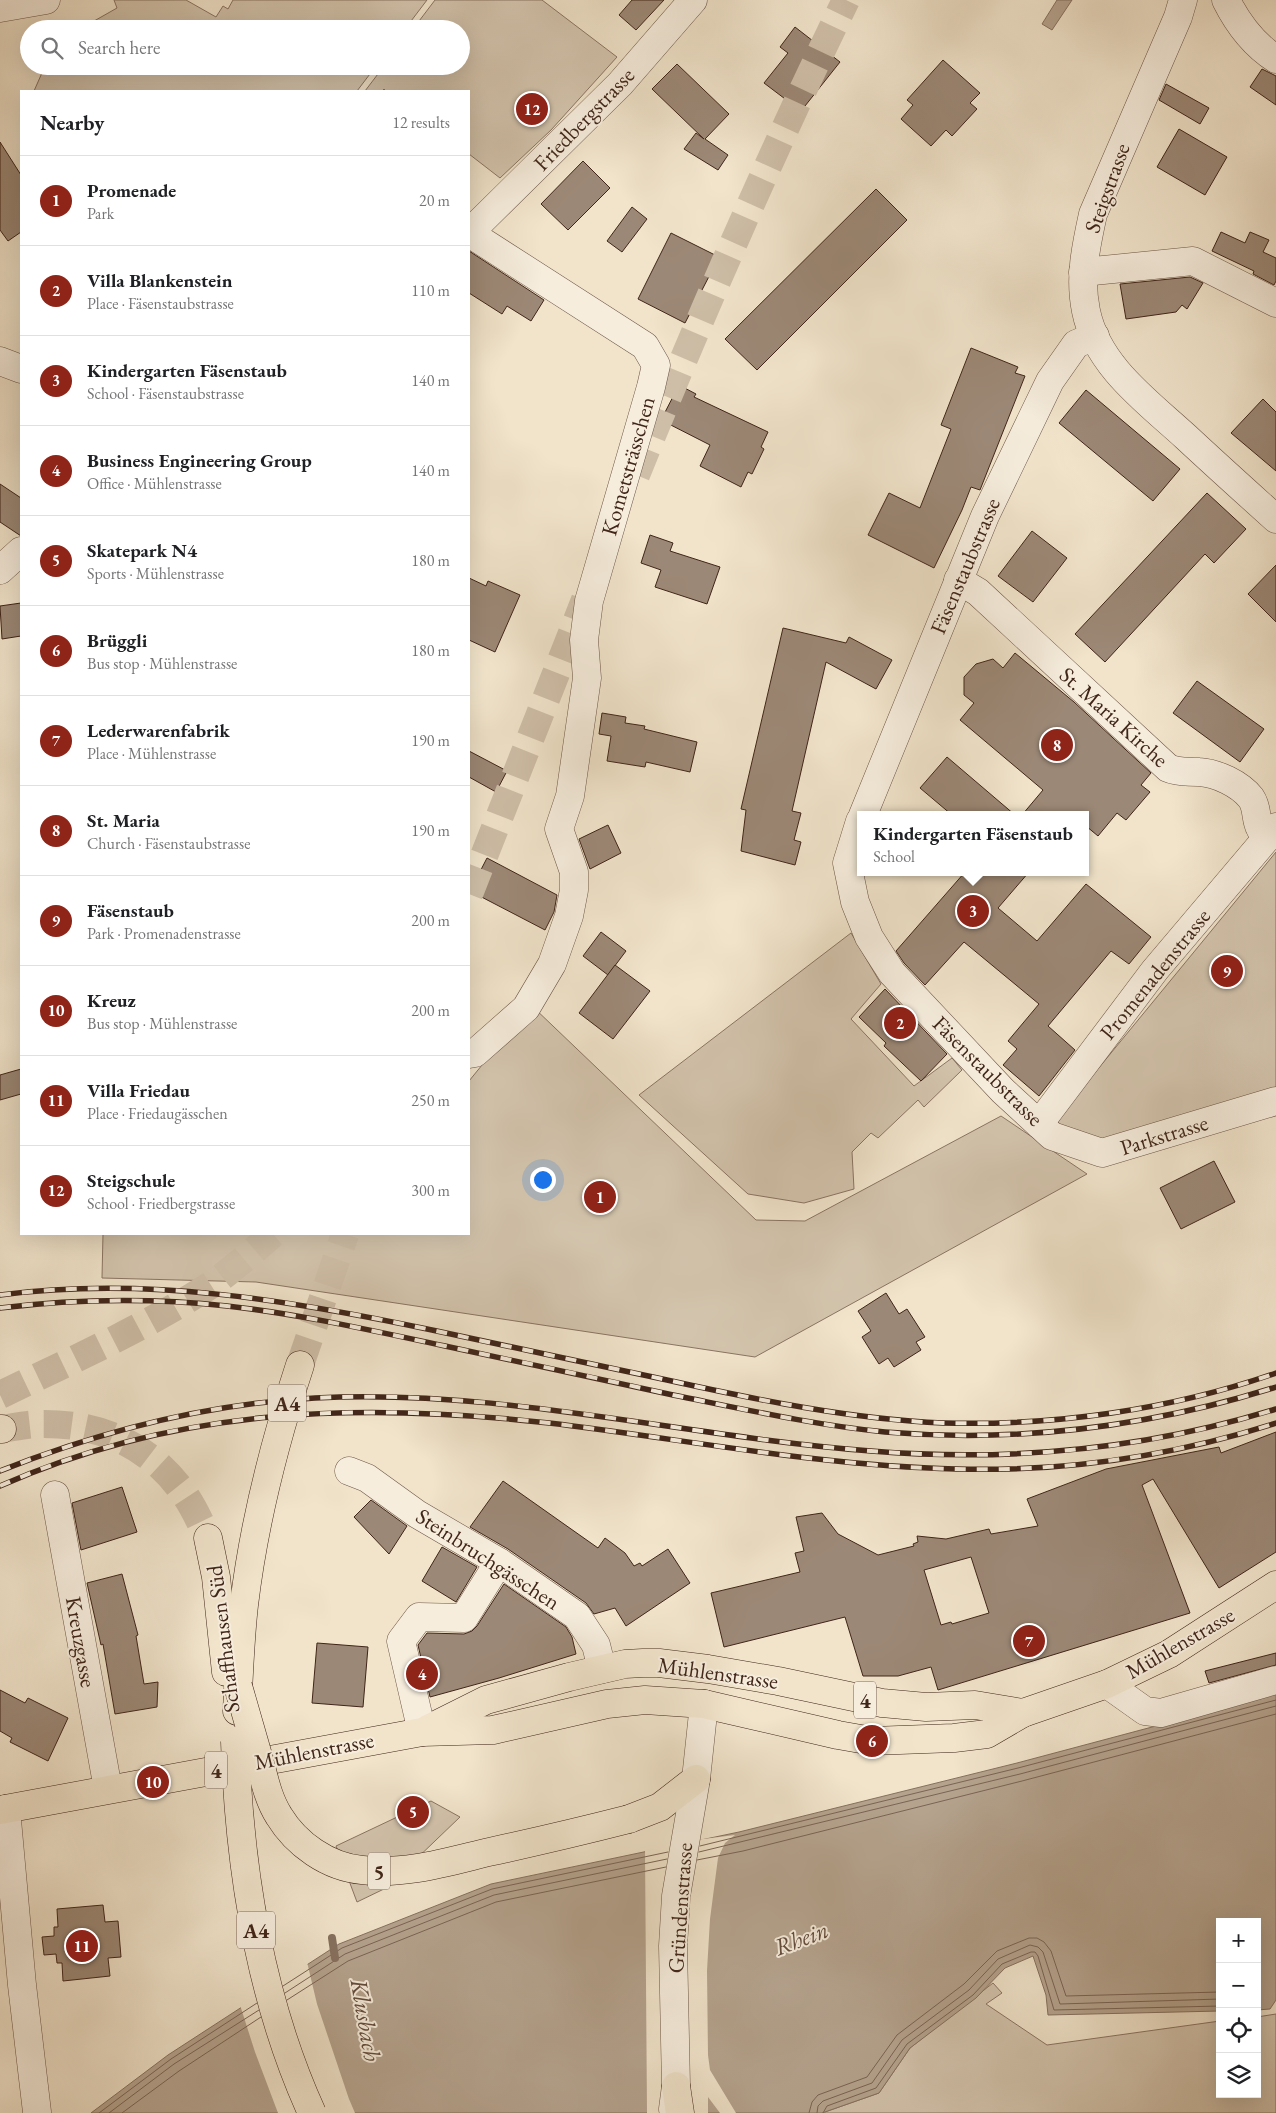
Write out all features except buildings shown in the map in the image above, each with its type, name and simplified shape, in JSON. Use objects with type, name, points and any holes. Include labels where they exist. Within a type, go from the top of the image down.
[{"type":"main road","name":"A4","points":[[300,1365],[275,1442],[261,1502],[234,1678],[235,1740],[241,1837],[257,1934],[268,1986],[282,2031],[312,2113]]},
{"type":"main road","name":"Schaffhausen Süd","points":[[208,1538],[234,1678]]},
{"type":"main road","name":"Mühlenstrasse","points":[[3,1810],[422,1732],[493,1730],[607,1704],[645,1700],[704,1704],[838,1735],[872,1740],[954,1738],[987,1734],[1023,1713],[1107,1684],[1169,1654],[1276,1584]]},
{"type":"main road","name":"Mühlenstrasse","points":[[422,1732],[486,1700],[624,1664],[659,1663],[708,1669],[778,1681],[882,1703],[926,1707],[975,1705],[1023,1713]]},
{"type":"main road","points":[[704,1704],[708,1669]]},
{"type":"main road","name":"5","points":[[234,1678],[267,1789],[279,1816],[289,1830],[319,1855],[339,1865],[361,1870],[375,1871],[423,1867],[629,1820],[660,1807],[696,1779]]},
{"type":"main road","points":[[676,2086],[680,2113]]},
{"type":"street","points":[[0,8],[46,0]]},
{"type":"street","name":"Friedbergstrasse","points":[[470,232],[620,84],[693,0]]},
{"type":"street","name":"Steigstrasse","points":[[1183,0],[1178,17],[1094,214],[1086,244],[1083,272],[1086,313],[1095,336],[1122,378],[1276,519]]},
{"type":"street","points":[[1226,0],[1236,20],[1262,50],[1276,59]]},
{"type":"street","name":"Kometsträsschen","points":[[470,234],[645,346],[656,365],[589,601],[584,640],[587,678],[570,796],[559,829],[574,872],[574,890],[569,916],[552,964],[526,1008],[476,1053],[470,1054]]},
{"type":"street","points":[[1083,272],[1193,261],[1276,303]]},
{"type":"street","name":"Fäsenstaubstrasse","points":[[865,811],[985,516],[1050,381],[1076,344],[1095,336]]},
{"type":"street","points":[[0,361],[20,369]]},
{"type":"street","points":[[0,570],[20,552]]},
{"type":"street","name":"St. Maria Kirche","points":[[958,580],[978,592],[1168,768],[1180,773],[1199,772],[1212,775],[1238,788],[1250,798],[1256,809],[1259,828],[1272,832]]},
{"type":"street","name":"Fäsenstaubstrasse","points":[[857,831],[847,863],[855,902],[869,938],[892,973],[1003,1091],[1046,1130]]},
{"type":"street","name":"Promenadenstrasse","points":[[1046,1130],[1155,970],[1272,832]]},
{"type":"street","name":"Parkstrasse","points":[[1046,1130],[1102,1153],[1276,1101]]},
{"type":"street","name":"Steinbruchgässchen","points":[[350,1470],[368,1478],[417,1514],[499,1562],[578,1616],[596,1645],[602,1669]]},
{"type":"street","name":"Kreuzgasse","points":[[55,1495],[108,1789]]},
{"type":"street","points":[[422,1732],[401,1641],[419,1617],[464,1618],[499,1562]]},
{"type":"street","points":[[1107,1684],[1146,1711],[1161,1713],[1276,1680]]},
{"type":"street","name":"Gründenstrasse","points":[[672,2113],[676,2086],[674,1946],[676,1896],[686,1827],[696,1779],[704,1704]]},
{"type":"street","points":[[3,1810],[37,2112]]},
{"type":"shaded area","points":[[114,0],[186,0],[216,17],[223,6],[228,9],[233,0],[427,0],[412,20],[96,20],[117,8]]},
{"type":"shaded area","points":[[435,0],[542,0],[617,57],[551,130],[500,178],[470,155],[470,90],[366,90],[377,75],[470,75],[470,20],[420,20]]},
{"type":"shaded area","points":[[41,75],[369,75],[358,90],[34,90]]},
{"type":"shaded area","points":[[1276,852],[1276,1091],[1099,1148],[1074,1140],[1056,1120]]},
{"type":"shaded area","points":[[851,933],[881,984],[851,1019],[914,1086],[952,1058],[962,1070],[924,1107],[918,1100],[878,1138],[871,1133],[852,1152],[854,1189],[804,1203],[748,1194],[639,1095]]},
{"type":"shaded area","points":[[531,1005],[756,1220],[805,1221],[1001,1116],[1087,1174],[755,1357],[256,1282],[102,1278],[103,1235],[470,1235],[470,1080]]},
{"type":"shaded area","points":[[431,1801],[460,1817],[386,1888],[357,1902],[336,1846]]},
{"type":"shaded area","points":[[993,1983],[1002,1993],[986,2004],[1047,2045],[1216,2022],[1216,2098],[1261,2098],[1261,2016],[1276,2014],[1276,2113],[822,2113],[879,2093],[910,2048]]},
{"type":"water","points":[[1057,0],[1072,0],[1052,30],[1042,24]]},
{"type":"water","name":"Rhein","points":[[1276,1694],[1276,2000],[1270,2009],[1261,2010],[1261,1918],[1216,1918],[1216,2011],[1048,2015],[1046,1995],[1033,1956],[1005,1968],[976,1998],[910,2048],[879,2093],[822,2113],[91,2113],[168,2055],[339,1944],[491,1884],[739,1832],[1017,1763]]},
{"type":"pier","points":[[735,1835],[725,1843],[718,1858],[710,1919],[707,1971],[708,2055],[710,2070],[736,2113],[720,2113],[708,2097],[708,2113],[647,2113],[645,1850],[679,1842]]},
{"type":"pier","points":[[307,1962],[317,2004],[355,2113],[278,2113],[240,2005]]},
{"type":"waterway","name":"Klusbach","points":[[332,1938],[335,1958]]},
{"type":"tunnel","points":[[636,475],[737,236],[790,117],[846,0]]},
{"type":"tunnel","points":[[470,891],[585,600]]},
{"type":"tunnel","points":[[0,1395],[107,1343],[186,1301],[219,1279],[272,1235]]},
{"type":"tunnel","points":[[300,1365],[345,1235]]},
{"type":"tunnel","points":[[2,1429],[35,1424],[62,1425],[83,1428],[122,1440],[140,1450],[171,1478],[185,1495],[208,1538]]},
{"type":"railway","points":[[0,1295],[109,1288],[217,1294],[271,1301],[378,1319],[804,1408],[908,1421],[943,1423],[1027,1422],[1112,1413],[1195,1397],[1276,1373]]},
{"type":"railway","points":[[0,1308],[85,1301],[142,1301],[199,1303],[254,1309],[364,1329],[752,1411],[805,1421],[885,1432],[984,1435],[1083,1429],[1132,1422],[1180,1412],[1276,1387]]},
{"type":"railway","points":[[0,1471],[76,1444],[154,1422],[234,1406],[315,1398],[385,1397],[455,1400],[594,1415],[802,1444],[871,1451],[974,1455],[1076,1450],[1126,1443],[1226,1423],[1276,1409]]},
{"type":"railway","points":[[0,1486],[67,1460],[134,1440],[202,1426],[270,1417],[339,1413],[478,1416],[600,1429],[752,1451],[854,1463],[956,1469],[1037,1468],[1118,1460],[1198,1445],[1276,1423]]},
{"type":"place","name":"Steigschule","points":[[532,109]]},
{"type":"place","name":"St. Maria","points":[[1057,745]]},
{"type":"place","name":"Kindergarten Fäsenstaub","points":[[973,911]]},
{"type":"place","name":"Fäsenstaub","points":[[1227,971]]},
{"type":"place","name":"Villa Blankenstein","points":[[900,1023]]},
{"type":"place","name":"Promenade","points":[[600,1197]]},
{"type":"place","name":"Lederwarenfabrik","points":[[1029,1641]]},
{"type":"place","name":"Business Engineering Group","points":[[422,1674]]},
{"type":"place","name":"Brüggli","points":[[872,1741]]},
{"type":"place","name":"Kreuz","points":[[153,1782]]},
{"type":"place","name":"Skatepark N4","points":[[413,1812]]},
{"type":"place","name":"Villa Friedau","points":[[82,1946]]}]
